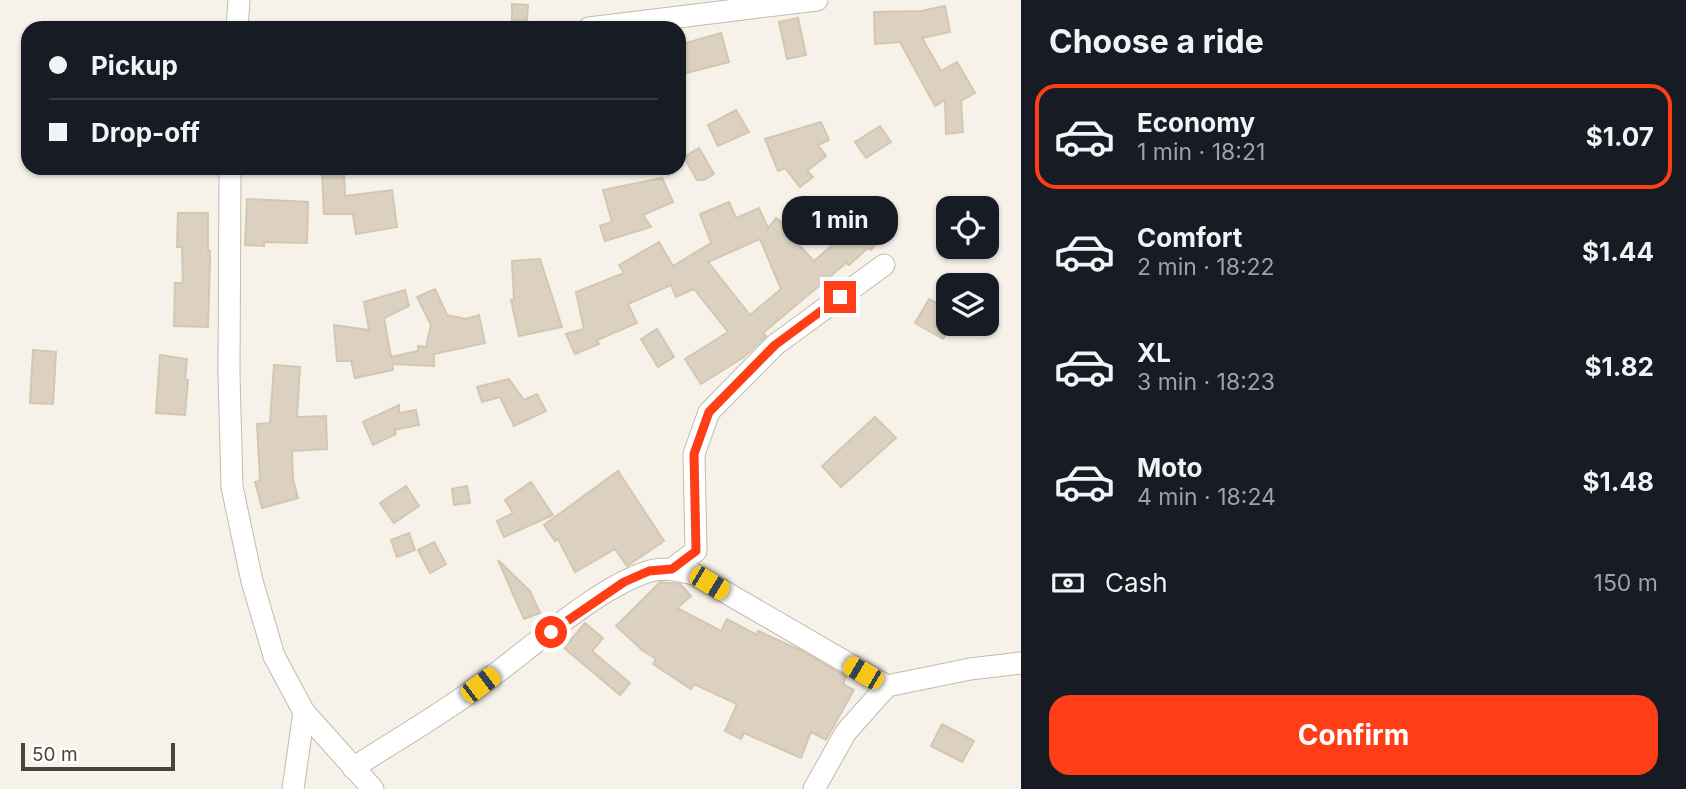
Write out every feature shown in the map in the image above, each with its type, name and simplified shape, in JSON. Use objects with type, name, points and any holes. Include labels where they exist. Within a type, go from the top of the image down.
[{"type":"street","points":[[238,21],[239,0]]},
{"type":"street","points":[[646,21],[817,0]]},
{"type":"street","points":[[230,175],[229,375],[232,486],[252,582],[274,656],[304,712],[373,789]]},
{"type":"street","points":[[672,569],[696,551],[694,454],[709,412],[775,345],[884,265]]},
{"type":"street","points":[[353,768],[480,685],[584,608],[624,582],[649,571],[672,569],[694,574],[887,686]]},
{"type":"street","points":[[814,789],[846,732],[887,686],[970,669],[1021,663]]},
{"type":"street","points":[[293,789],[304,712]]},
{"type":"building","points":[[512,4],[528,5],[527,20],[512,20]]},
{"type":"building","points":[[945,6],[950,32],[922,38],[941,71],[957,62],[975,93],[961,101],[963,132],[946,134],[945,100],[935,106],[900,42],[875,44],[874,12],[921,11]]},
{"type":"building","points":[[798,18],[806,55],[787,59],[779,22]]},
{"type":"building","points":[[721,33],[729,62],[686,73],[686,43]]},
{"type":"building","points":[[736,110],[749,132],[718,146],[708,125]]},
{"type":"building","points":[[821,122],[829,140],[818,145],[826,156],[807,171],[813,177],[800,187],[785,168],[778,171],[765,139]]},
{"type":"building","points":[[880,126],[891,142],[866,158],[855,142]]},
{"type":"building","points":[[699,148],[714,174],[704,180],[697,180],[686,156]]},
{"type":"building","points":[[322,175],[344,175],[345,196],[392,190],[397,227],[356,234],[353,214],[324,214]]},
{"type":"building","points":[[662,178],[673,202],[643,215],[651,227],[605,241],[600,226],[612,222],[603,190]]},
{"type":"building","points":[[247,199],[308,202],[307,243],[264,242],[264,246],[245,245]]},
{"type":"building","points":[[729,202],[736,218],[759,208],[768,228],[776,218],[793,231],[790,235],[814,261],[870,212],[886,232],[871,250],[868,248],[849,265],[846,263],[763,333],[766,336],[744,357],[701,384],[685,359],[728,332],[694,289],[676,297],[671,285],[628,304],[637,323],[597,340],[599,344],[575,354],[566,334],[584,329],[576,292],[624,273],[619,265],[659,242],[673,266],[711,243],[700,214]],"holes":[[[760,239],[781,289],[750,315],[708,262]]]},
{"type":"building","points":[[178,213],[208,213],[208,327],[174,326],[175,283],[183,283],[182,247],[177,247]]},
{"type":"building","points":[[540,259],[562,327],[519,336],[511,300],[514,299],[512,261]]},
{"type":"building","points":[[435,289],[447,315],[466,319],[479,315],[485,343],[434,354],[434,366],[392,364],[393,370],[355,378],[351,361],[337,361],[334,325],[369,330],[364,302],[405,290],[409,306],[384,318],[391,357],[418,351],[418,346],[426,347],[431,325],[417,297]]},
{"type":"building","points":[[929,299],[936,303],[936,335],[915,323]]},
{"type":"building","points":[[657,329],[674,357],[658,367],[641,339]]},
{"type":"building","points":[[33,350],[56,352],[53,404],[30,403]]},
{"type":"building","points":[[160,355],[187,359],[185,415],[156,413]]},
{"type":"building","points":[[274,365],[300,367],[297,417],[326,416],[327,449],[292,451],[293,479],[298,498],[262,508],[255,482],[260,481],[257,424],[270,423]]},
{"type":"building","points":[[509,379],[524,400],[537,394],[546,411],[514,426],[500,397],[482,402],[477,387]]},
{"type":"building","points":[[399,405],[399,413],[416,410],[419,425],[394,430],[396,434],[373,445],[363,422]]},
{"type":"building","points":[[875,417],[896,438],[841,487],[822,466]]},
{"type":"building","points":[[618,471],[664,541],[627,566],[615,549],[575,572],[558,539],[555,541],[544,525]]},
{"type":"building","points":[[531,482],[553,515],[504,537],[497,521],[513,513],[505,500]]},
{"type":"building","points":[[406,486],[419,506],[394,523],[380,503]]},
{"type":"building","points":[[467,486],[470,503],[454,505],[452,489]]},
{"type":"building","points":[[409,533],[415,550],[397,557],[391,540]]},
{"type":"building","points":[[434,542],[446,564],[430,573],[418,550]]},
{"type":"building","points":[[498,560],[530,591],[540,613],[524,619]]},
{"type":"building","points":[[660,582],[680,584],[691,596],[677,608],[721,631],[727,619],[757,635],[758,631],[800,650],[846,677],[843,684],[854,690],[826,740],[811,732],[801,758],[744,733],[741,739],[725,731],[737,704],[694,684],[691,689],[653,664],[656,659],[616,626]]},
{"type":"building","points":[[585,623],[603,638],[592,651],[630,683],[620,695],[564,648]]},
{"type":"building","points":[[942,724],[974,741],[962,762],[931,746]]},
{"type":"route","points":[[551,632],[624,582],[649,571],[672,569],[696,551],[694,454],[709,412],[775,345],[840,297]]}]
